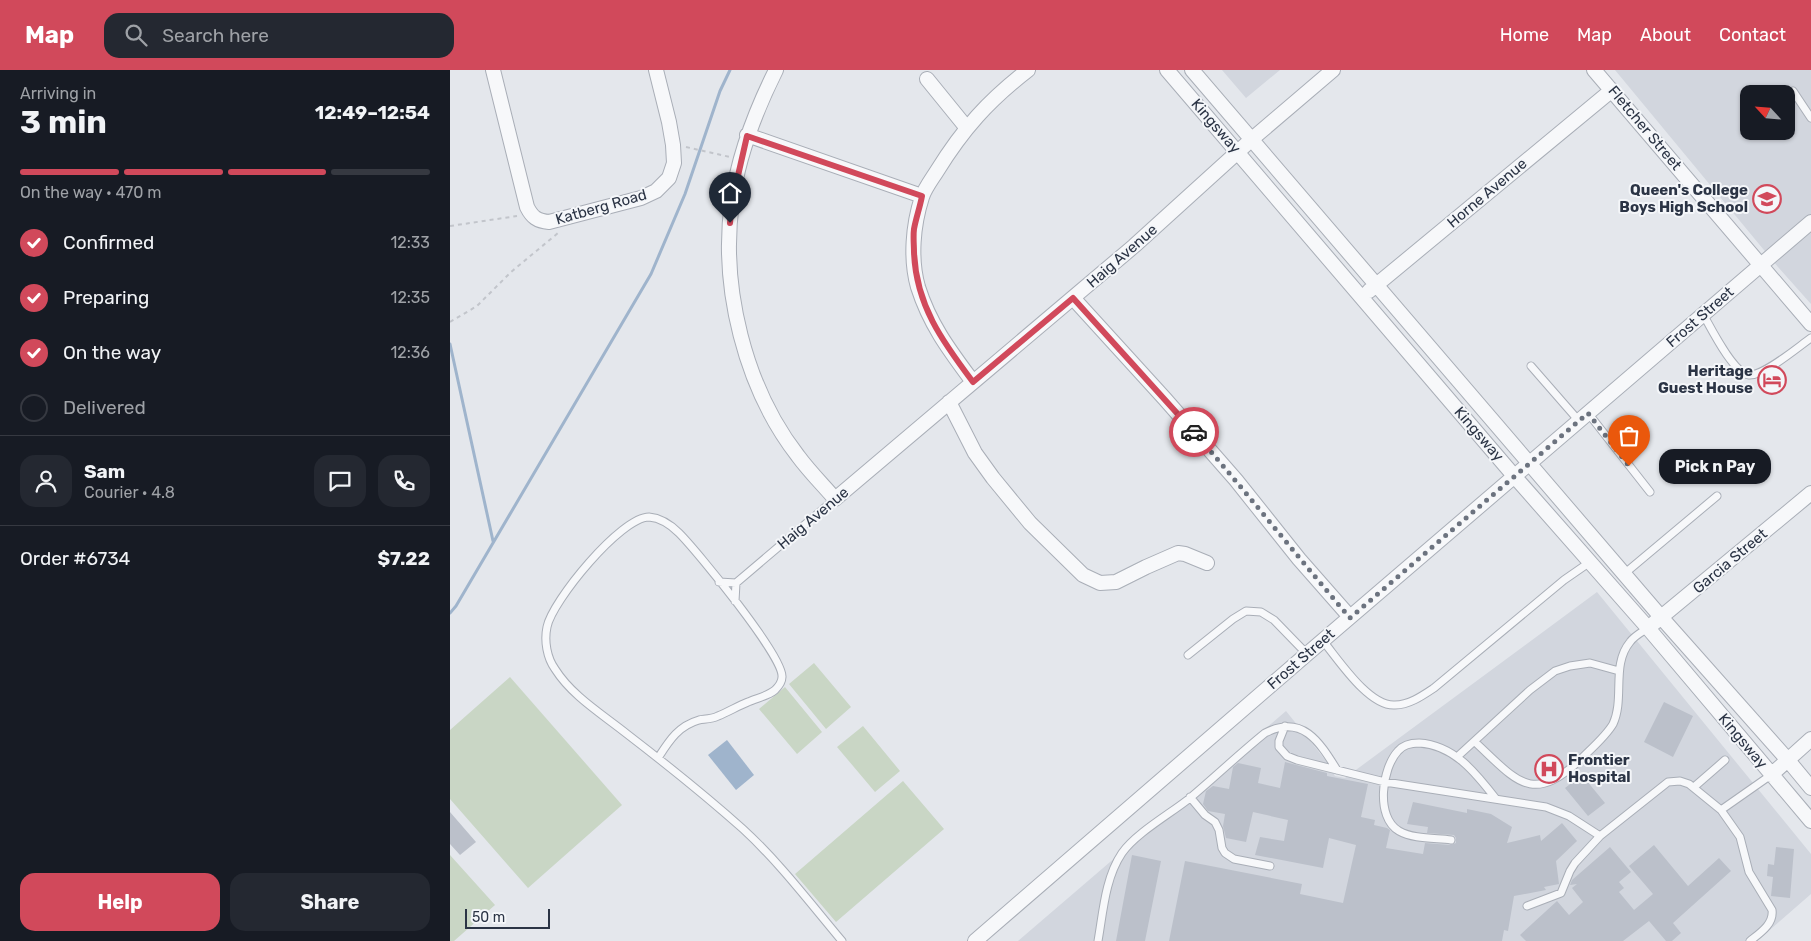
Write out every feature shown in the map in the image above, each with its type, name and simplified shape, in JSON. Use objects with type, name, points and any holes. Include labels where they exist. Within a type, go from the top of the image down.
[{"type":"street","points":[[494,70],[530,214]]},
{"type":"street","name":"Katberg Road","points":[[530,214],[537,220],[549,222],[579,215],[650,195],[669,178],[674,163],[674,145],[656,70]]},
{"type":"street","points":[[776,70],[747,136],[732,202],[730,223],[731,284],[747,358],[763,399],[797,456],[835,499]]},
{"type":"street","points":[[973,382],[943,343],[926,310],[918,285],[914,231],[922,196],[966,128],[1004,89],[1028,70]]},
{"type":"street","name":"Kingsway","points":[[1167,70],[1515,477],[1648,628],[1811,821]]},
{"type":"street","name":"Kingsway","points":[[1192,70],[1661,618],[1811,788]]},
{"type":"street","name":"Haig Avenue","points":[[835,499],[1134,246],[1252,139],[1333,70]]},
{"type":"street","name":"Fletcher Street","points":[[1594,70],[1811,324]]},
{"type":"street","points":[[927,80],[966,128]]},
{"type":"street","name":"Horne Avenue","points":[[1363,297],[1612,90]]},
{"type":"street","points":[[747,136],[922,196]]},
{"type":"street","name":"Frost Street","points":[[975,941],[1811,222]]},
{"type":"street","points":[[1073,298],[1165,398],[1230,473],[1299,559],[1350,618]]},
{"type":"street","points":[[950,402],[975,453],[993,478],[1030,523],[1083,575],[1100,582],[1116,582],[1178,553],[1207,563]]},
{"type":"street","name":"Garcia Street","points":[[1648,628],[1811,493]]},
{"type":"street","points":[[1771,775],[1811,739]]},
{"type":"lane","points":[[1795,93],[1811,118]]},
{"type":"lane","points":[[1703,314],[1733,364],[1748,375],[1762,372],[1811,338]]},
{"type":"lane","points":[[1531,366],[1583,417],[1650,492]]},
{"type":"lane","points":[[1624,574],[1717,496]]},
{"type":"lane","name":"Haig Avenue","points":[[736,583],[835,499]]},
{"type":"lane","points":[[658,758],[675,733],[687,724],[718,716],[768,694],[782,680],[775,657],[735,600],[688,542],[671,525],[650,517],[626,526],[609,542],[570,586],[555,609],[547,627],[546,646],[554,668],[586,703],[658,758],[744,830],[782,870],[842,941]]},
{"type":"lane","points":[[1323,641],[1372,697],[1394,706],[1403,704],[1422,696],[1434,688],[1564,580],[1590,562]]},
{"type":"lane","points":[[720,582],[736,583],[735,600]]},
{"type":"lane","points":[[1188,656],[1233,619],[1246,611],[1261,612],[1274,620],[1307,654]]},
{"type":"lane","points":[[1475,742],[1505,771],[1518,780],[1535,784],[1547,784],[1561,777],[1594,746],[1612,725],[1618,705],[1620,671],[1624,654],[1629,643],[1648,628]]},
{"type":"lane","points":[[1457,757],[1530,690],[1555,671],[1570,666],[1590,663],[1620,671]]},
{"type":"lane","points":[[1098,941],[1109,881],[1122,853],[1132,842],[1190,798],[1265,733],[1274,728],[1285,726],[1301,730],[1316,738],[1338,770]]},
{"type":"lane","points":[[1285,726],[1279,740],[1279,747],[1282,752],[1297,760],[1385,782],[1553,809],[1569,816],[1600,836]]},
{"type":"lane","points":[[1451,840],[1409,835],[1397,830],[1391,823],[1386,813],[1383,798],[1385,782],[1393,759],[1398,751],[1413,743],[1441,747],[1457,757],[1477,775],[1496,799]]},
{"type":"lane","points":[[1694,787],[1725,760]]},
{"type":"lane","points":[[1721,810],[1771,775]]},
{"type":"lane","points":[[1527,906],[1561,893],[1575,863],[1600,836],[1668,782],[1680,781],[1694,787],[1721,810],[1740,837],[1749,872],[1770,905],[1773,914],[1768,925],[1750,941]]},
{"type":"lane","points":[[1190,798],[1205,815],[1215,822],[1222,848],[1225,852],[1234,858],[1270,866]]},
{"type":"path","points":[[688,147],[714,153]]},
{"type":"path","points":[[450,226],[530,214]]},
{"type":"path","points":[[450,322],[477,306],[511,272],[564,228]]},
{"type":"shaded area","points":[[1222,70],[1280,70],[1246,98]]},
{"type":"shaded area","name":"Queen's College Boys High School","points":[[1615,70],[1811,70],[1811,304],[1778,267]]},
{"type":"shaded area","name":"Frontier Hospital","points":[[1597,592],[1811,854],[1811,894],[1757,941],[1018,941],[1286,711],[1327,762],[1335,776],[1345,778]]},
{"type":"green space","points":[[814,663],[851,707],[826,729],[789,684]]},
{"type":"green space","points":[[510,677],[622,805],[528,888],[450,799],[450,730]]},
{"type":"green space","points":[[785,687],[822,732],[797,754],[759,709]]},
{"type":"green space","points":[[863,726],[900,771],[875,792],[837,747]]},
{"type":"green space","points":[[903,781],[944,829],[836,922],[795,874]]},
{"type":"green space","points":[[450,855],[495,905],[454,941],[450,941]]},
{"type":"water","points":[[727,740],[754,775],[736,790],[708,755]]},
{"type":"building","points":[[1664,702],[1693,716],[1673,757],[1644,742]]},
{"type":"building","points":[[1285,762],[1327,773],[1327,776],[1368,784],[1361,817],[1375,820],[1374,825],[1390,830],[1386,848],[1423,854],[1425,843],[1450,845],[1456,843],[1454,835],[1427,833],[1428,827],[1407,824],[1413,802],[1467,813],[1467,809],[1491,814],[1512,827],[1507,843],[1540,835],[1541,841],[1562,823],[1577,841],[1556,861],[1559,884],[1544,887],[1546,890],[1514,896],[1508,931],[1504,930],[1502,941],[1169,941],[1185,861],[1302,884],[1300,894],[1343,903],[1356,845],[1329,838],[1323,868],[1255,855],[1260,837],[1284,841],[1288,820],[1253,812],[1246,842],[1226,838],[1223,826],[1225,814],[1208,811],[1203,804],[1206,791],[1213,786],[1229,789],[1233,767],[1238,763],[1261,768],[1258,783],[1280,788]]},
{"type":"building","points":[[1582,775],[1605,803],[1588,816],[1565,788]]},
{"type":"building","points":[[450,812],[476,842],[460,855],[450,844]]},
{"type":"building","points":[[1654,845],[1688,886],[1719,858],[1731,871],[1673,923],[1681,933],[1672,941],[1666,941],[1649,921],[1623,941],[1526,941],[1520,935],[1557,901],[1569,915],[1583,902],[1572,888],[1577,884],[1570,885],[1572,880],[1610,847],[1631,872],[1619,882],[1624,888],[1619,892],[1634,910],[1653,894],[1629,866]]},
{"type":"building","points":[[1776,847],[1794,849],[1790,898],[1771,896],[1773,877],[1767,876],[1768,864],[1774,865]]},
{"type":"building","points":[[1132,855],[1161,861],[1145,941],[1116,941]]},
{"type":"waterway","points":[[450,613],[456,606],[651,274],[685,194],[720,91],[730,70]]},
{"type":"waterway","points":[[450,344],[493,541]]},
{"type":"way so far","points":[[1194,432],[1350,618],[1588,413],[1629,466]]},
{"type":"place","name":"Queen's College Boys High School","points":[[1767,199]]},
{"type":"place","name":"Heritage Guest House","points":[[1772,380]]},
{"type":"place","name":"Pick n Pay","points":[[1629,466]]},
{"type":"place","name":"Frontier Hospital","points":[[1549,769]]},
{"type":"route","points":[[730,223],[740,160],[747,136],[922,196],[914,231],[918,285],[926,310],[943,343],[973,382],[1073,298],[1194,432]]}]
